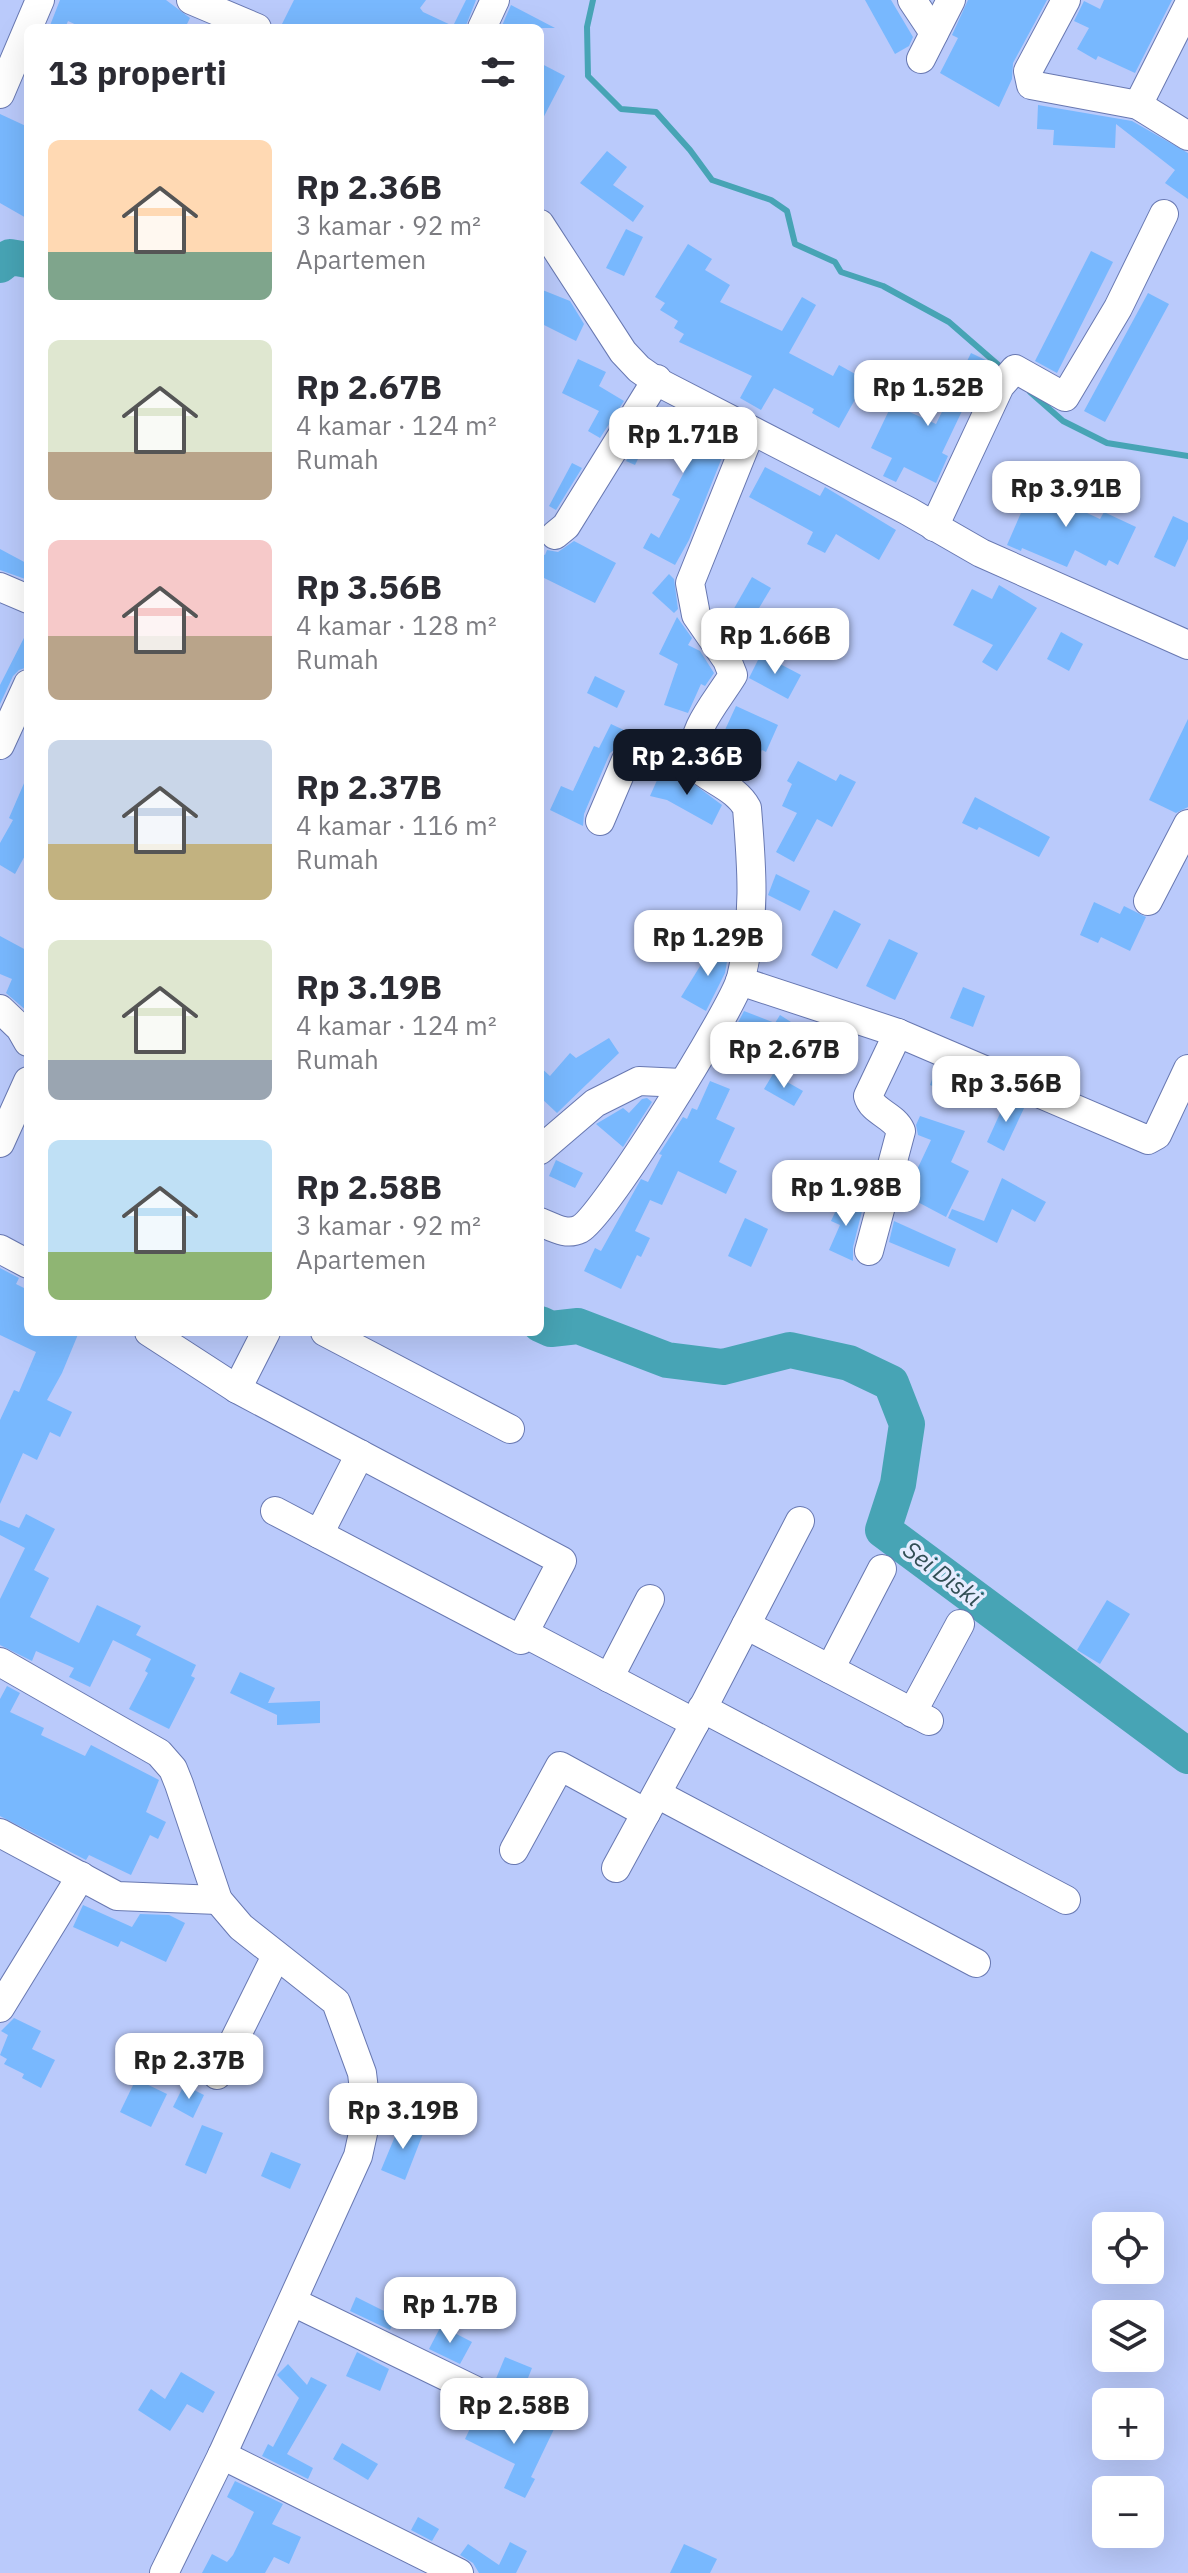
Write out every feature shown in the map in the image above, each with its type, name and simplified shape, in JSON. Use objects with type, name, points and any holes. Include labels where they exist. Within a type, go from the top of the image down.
[{"type":"street","points":[[30,24],[40,0]]},
{"type":"street","points":[[191,0],[248,24]]},
{"type":"street","points":[[484,24],[495,0]]},
{"type":"street","points":[[912,0],[934,33]]},
{"type":"street","points":[[921,59],[951,0]]},
{"type":"street","points":[[1066,0],[1028,71],[1031,85],[1138,105],[1188,136]]},
{"type":"street","points":[[1138,105],[1188,6]]},
{"type":"street","points":[[0,94],[24,38]]},
{"type":"street","points":[[934,527],[1007,377],[1065,397],[1118,308],[1164,214]]},
{"type":"street","points":[[544,236],[623,352],[639,369],[981,553],[1188,645]]},
{"type":"street","points":[[555,535],[566,526],[657,379]]},
{"type":"street","points":[[544,1224],[565,1232],[581,1228],[652,1132],[715,1029],[740,981],[754,910],[747,808],[741,796],[705,775],[693,764],[692,747],[701,724],[733,675],[727,660],[696,615],[690,583],[751,431]]},
{"type":"street","points":[[0,587],[24,597]]},
{"type":"street","points":[[0,745],[24,693]]},
{"type":"street","points":[[600,821],[626,760],[650,762],[671,758],[692,747]]},
{"type":"street","points":[[1148,901],[1188,824]]},
{"type":"street","points":[[740,981],[898,1033],[1148,1140],[1157,1135],[1188,1069]]},
{"type":"street","points":[[0,1009],[24,1035]]},
{"type":"street","points":[[869,1251],[901,1131],[895,1121],[871,1105],[868,1096],[898,1033]]},
{"type":"street","points":[[544,1147],[595,1103],[639,1081],[682,1083]]},
{"type":"street","points":[[0,1143],[24,1090]]},
{"type":"street","points":[[0,1249],[24,1262]]},
{"type":"street","points":[[155,1336],[237,1389],[562,1561],[521,1640],[275,1511]]},
{"type":"street","points":[[237,1389],[264,1336]]},
{"type":"street","points":[[333,1336],[510,1429]]},
{"type":"street","points":[[319,1534],[360,1454]]},
{"type":"street","points":[[616,1868],[800,1521]]},
{"type":"street","points":[[830,1669],[882,1569]]},
{"type":"street","points":[[609,1678],[650,1599]]},
{"type":"street","points":[[746,1625],[920,1717],[960,1624]]},
{"type":"street","points":[[524,1633],[609,1678],[698,1715],[1066,1900]]},
{"type":"street","points":[[0,1662],[159,1753],[173,1769],[218,1900],[241,1927],[336,2002],[362,2073],[367,2115],[358,2156],[222,2455],[164,2573]]},
{"type":"street","points":[[514,1850],[560,1766],[652,1804],[976,1963]]},
{"type":"street","points":[[0,1833],[117,1896],[218,1900]]},
{"type":"street","points":[[0,2008],[81,1876]]},
{"type":"street","points":[[217,2075],[276,1956]]},
{"type":"street","points":[[293,2302],[505,2405]]},
{"type":"street","points":[[222,2455],[459,2573]]},
{"type":"building","points":[[60,0],[166,0],[190,18],[187,24],[74,24],[68,21],[67,24],[51,24]]},
{"type":"building","points":[[294,0],[426,0],[420,8],[423,12],[449,24],[282,24]]},
{"type":"building","points":[[466,0],[476,0],[467,24],[454,24]]},
{"type":"building","points":[[865,0],[891,0],[913,37],[909,46],[895,54]]},
{"type":"building","points":[[968,0],[1047,0],[1013,63],[1012,79],[999,107],[940,73],[958,38],[952,35]]},
{"type":"building","points":[[1104,0],[1172,0],[1135,73],[1098,56],[1096,60],[1077,49],[1089,28],[1074,21],[1084,1],[1100,9]]},
{"type":"building","points":[[511,5],[555,28],[544,28],[544,24],[503,24]]},
{"type":"building","points":[[544,65],[565,76],[544,116]]},
{"type":"building","points":[[1038,105],[1132,121],[1188,153],[1188,199],[1165,183],[1175,170],[1116,124],[1115,148],[1053,145],[1054,130],[1037,129]]},
{"type":"building","points":[[0,114],[24,125],[24,217],[0,203]]},
{"type":"building","points":[[607,151],[627,167],[613,185],[644,206],[633,222],[580,183]]},
{"type":"building","points":[[626,229],[643,237],[624,276],[606,268]]},
{"type":"building","points":[[688,244],[712,259],[705,270],[730,285],[720,302],[782,331],[802,297],[816,305],[789,353],[833,376],[839,365],[866,380],[839,428],[812,413],[814,409],[774,388],[761,410],[740,398],[752,376],[679,342],[684,334],[674,328],[678,321],[660,310],[665,303],[655,297]]},
{"type":"building","points":[[1091,251],[1113,262],[1057,373],[1035,361]]},
{"type":"building","points":[[544,291],[570,301],[584,324],[576,341],[544,325]]},
{"type":"building","points":[[1148,293],[1169,304],[1105,422],[1084,411]]},
{"type":"building","points":[[971,353],[994,364],[978,393],[972,390],[942,453],[948,456],[936,483],[904,467],[896,482],[883,476],[892,458],[871,448],[892,404],[936,424]]},
{"type":"building","points":[[578,359],[606,372],[599,386],[624,401],[600,438],[588,431],[599,411],[562,393]]},
{"type":"building","points":[[670,407],[722,434],[718,440],[727,445],[689,540],[675,565],[643,548],[651,533],[659,538],[680,499],[672,495],[689,463],[648,439],[635,465],[626,461],[656,413],[664,417]]},
{"type":"building","points":[[572,463],[582,468],[556,510],[549,506]]},
{"type":"building","points":[[765,467],[820,496],[825,487],[896,530],[879,560],[836,534],[825,553],[807,544],[813,532],[749,497]]},
{"type":"building","points":[[1017,483],[1050,496],[1056,483],[1069,489],[1063,502],[1100,519],[1104,512],[1136,527],[1118,565],[1109,560],[1106,566],[1075,550],[1067,567],[1007,545],[1024,506],[1010,500]]},
{"type":"building","points":[[1173,516],[1188,523],[1188,539],[1175,567],[1154,557]]},
{"type":"building","points":[[574,541],[616,563],[595,603],[544,578],[544,555],[547,550],[558,552]]},
{"type":"building","points":[[0,549],[24,562],[24,579],[0,570]]},
{"type":"building","points":[[669,574],[674,579],[678,609],[674,613],[652,593]]},
{"type":"building","points":[[752,577],[771,588],[746,630],[728,619]]},
{"type":"building","points":[[999,585],[1037,608],[997,671],[982,662],[993,645],[953,625],[972,589],[992,599]]},
{"type":"building","points":[[677,617],[692,638],[688,645],[700,651],[714,673],[705,686],[701,684],[688,713],[664,705],[678,664],[659,654]]},
{"type":"building","points":[[1061,632],[1083,644],[1069,671],[1047,659]]},
{"type":"building","points":[[24,638],[24,668],[13,676],[0,704],[0,685]]},
{"type":"building","points":[[761,654],[801,675],[788,699],[749,678]]},
{"type":"building","points":[[595,676],[625,691],[617,708],[587,693]]},
{"type":"building","points":[[736,706],[778,725],[766,752],[762,750],[749,776],[740,772],[738,775],[712,758]]},
{"type":"building","points":[[1188,719],[1188,807],[1176,813],[1149,800]]},
{"type":"building","points":[[611,724],[628,732],[622,744],[610,753],[584,814],[583,826],[550,810],[561,786],[573,791],[594,746],[599,748]]},
{"type":"building","points":[[798,761],[836,781],[840,774],[856,782],[832,827],[817,819],[794,862],[776,852],[797,813],[782,806],[792,784],[787,781]]},
{"type":"building","points":[[679,773],[722,805],[712,825],[667,800],[650,796],[658,778]]},
{"type":"building","points":[[24,783],[24,857],[15,874],[0,865],[0,843],[13,820],[9,818]]},
{"type":"building","points":[[975,797],[1050,837],[1039,857],[979,827],[977,830],[962,823]]},
{"type":"building","points":[[776,874],[810,891],[800,911],[768,895]]},
{"type":"building","points":[[1094,902],[1120,914],[1124,906],[1146,917],[1130,951],[1101,937],[1098,943],[1080,935]]},
{"type":"building","points":[[834,910],[861,924],[837,969],[811,955]]},
{"type":"building","points":[[0,936],[24,949],[24,1009],[6,993],[12,979],[0,974]]},
{"type":"building","points":[[889,939],[918,953],[895,1000],[866,986]]},
{"type":"building","points":[[715,942],[729,950],[725,973],[706,1011],[681,997]]},
{"type":"building","points":[[963,987],[985,996],[973,1027],[950,1018]]},
{"type":"building","points":[[744,1011],[775,1023],[780,1015],[802,1029],[790,1050],[751,1025],[744,1041],[731,1036]]},
{"type":"building","points":[[609,1038],[619,1053],[557,1113],[544,1101],[544,1071],[550,1076],[570,1053],[576,1058]]},
{"type":"building","points":[[936,1068],[974,1084],[968,1100],[930,1085]]},
{"type":"building","points":[[773,1074],[803,1091],[794,1106],[764,1089]]},
{"type":"building","points":[[710,1081],[730,1089],[716,1119],[735,1128],[719,1162],[737,1171],[726,1194],[678,1171],[662,1205],[650,1200],[635,1231],[650,1238],[641,1257],[637,1255],[621,1289],[584,1271],[595,1248],[601,1251],[641,1179],[648,1182],[662,1155],[659,1154],[683,1117],[687,1119],[692,1108],[697,1110]]},
{"type":"building","points":[[1007,1098],[1025,1106],[1004,1151],[987,1142]]},
{"type":"building","points":[[642,1099],[652,1102],[623,1147],[596,1124],[623,1108],[629,1113]]},
{"type":"building","points":[[920,1116],[965,1131],[951,1162],[969,1171],[946,1217],[912,1199],[920,1178],[914,1176],[931,1140],[918,1135],[916,1125]]},
{"type":"building","points":[[556,1160],[583,1173],[575,1188],[549,1176]]},
{"type":"building","points":[[1002,1178],[1046,1202],[1035,1222],[1012,1209],[997,1243],[948,1218],[952,1209],[984,1221]]},
{"type":"building","points":[[842,1197],[863,1207],[853,1247],[853,1261],[829,1250],[840,1225],[831,1221]]},
{"type":"building","points":[[745,1218],[768,1229],[751,1267],[728,1256]]},
{"type":"building","points":[[894,1221],[956,1249],[949,1267],[889,1242]]},
{"type":"building","points":[[0,1268],[19,1278],[16,1284],[24,1288],[24,1336],[77,1336],[47,1400],[72,1412],[60,1437],[50,1432],[37,1460],[23,1453],[0,1504],[0,1420],[14,1390],[19,1392],[36,1352],[0,1335]]},
{"type":"building","points":[[26,1514],[55,1529],[34,1570],[49,1578],[30,1617],[79,1643],[97,1605],[141,1626],[136,1635],[196,1665],[191,1676],[195,1678],[169,1729],[129,1709],[148,1673],[145,1671],[151,1659],[113,1640],[90,1687],[69,1677],[74,1668],[36,1651],[32,1661],[0,1645],[0,1599],[25,1548],[0,1535],[0,1520],[19,1528]]},
{"type":"building","points":[[1107,1600],[1130,1614],[1100,1664],[1077,1650]]},
{"type":"building","points":[[240,1672],[275,1688],[268,1703],[320,1701],[320,1723],[277,1725],[277,1715],[230,1693]]},
{"type":"building","points":[[7,1686],[20,1693],[10,1712],[44,1728],[41,1735],[85,1756],[91,1745],[159,1780],[146,1812],[166,1822],[158,1839],[150,1835],[131,1875],[89,1855],[86,1860],[0,1816],[0,1699]]},
{"type":"building","points":[[83,1905],[132,1927],[140,1914],[169,1915],[185,1923],[166,1962],[121,1941],[118,1947],[73,1927]]},
{"type":"building","points":[[14,2018],[41,2031],[32,2049],[55,2060],[41,2088],[22,2078],[24,2074],[4,2064],[7,2059],[0,2055],[8,2035],[1,2031]]},
{"type":"building","points":[[136,2079],[167,2094],[151,2127],[120,2112]]},
{"type":"building","points":[[184,2085],[204,2095],[193,2118],[173,2107]]},
{"type":"building","points":[[401,2122],[424,2131],[405,2180],[381,2170]]},
{"type":"building","points":[[202,2125],[223,2133],[206,2174],[185,2165]]},
{"type":"building","points":[[271,2152],[301,2164],[290,2189],[261,2176]]},
{"type":"building","points":[[356,2297],[396,2317],[390,2330],[350,2311]]},
{"type":"building","points":[[441,2326],[472,2342],[460,2364],[429,2349]]},
{"type":"building","points":[[357,2352],[389,2369],[380,2391],[346,2376]]},
{"type":"building","points":[[505,2357],[532,2368],[520,2398],[495,2381]]},
{"type":"building","points":[[288,2364],[307,2385],[311,2377],[327,2385],[287,2454],[313,2468],[308,2479],[262,2456],[268,2444],[273,2447],[299,2398],[277,2375]]},
{"type":"building","points":[[181,2372],[215,2392],[203,2413],[187,2404],[170,2431],[138,2410],[151,2389],[165,2399]]},
{"type":"building","points":[[522,2411],[555,2427],[531,2477],[535,2479],[525,2498],[504,2488],[515,2464],[465,2439],[478,2412],[513,2429]]},
{"type":"building","points":[[342,2443],[378,2464],[368,2480],[333,2459]]},
{"type":"building","points":[[235,2481],[283,2504],[272,2524],[301,2537],[289,2564],[274,2557],[265,2573],[202,2573],[212,2554],[227,2562],[233,2555],[254,2512],[227,2497]]},
{"type":"building","points":[[418,2517],[439,2529],[432,2541],[411,2530]]},
{"type":"building","points":[[510,2542],[527,2551],[516,2573],[479,2573],[473,2563],[460,2555],[468,2544],[499,2565]]},
{"type":"building","points":[[684,2544],[717,2559],[710,2573],[670,2573]]},
{"type":"waterway","points":[[593,0],[587,27],[588,76],[621,109],[656,112],[712,180],[771,200],[787,211],[795,244],[835,262],[841,272],[883,286],[949,322],[1003,369]]},
{"type":"waterway","name":"Sei Diski","points":[[0,265],[10,257],[24,259]]},
{"type":"waterway","points":[[1030,392],[1063,421],[1107,443],[1188,456]]},
{"type":"waterway","name":"Sei Diski","points":[[544,1326],[551,1329],[578,1326],[667,1360],[723,1367],[790,1350],[849,1363],[891,1383],[907,1424],[898,1484],[883,1530],[1188,1756]]}]
